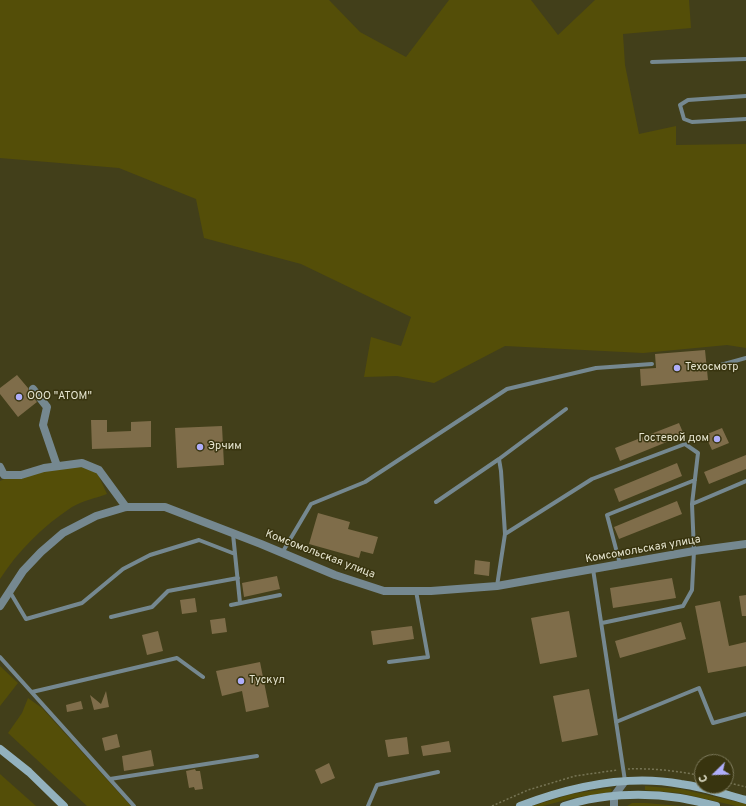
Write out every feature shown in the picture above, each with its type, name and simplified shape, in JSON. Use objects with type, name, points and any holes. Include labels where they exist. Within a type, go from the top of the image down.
[{"type":"street","points":[[33,389],[47,407],[43,425],[57,466]]},
{"type":"street","points":[[0,468],[4,475],[21,475],[44,468],[82,463],[99,470],[126,507]]},
{"type":"street","name":"Комсомольская улица","points":[[0,606],[23,571],[41,552],[63,533],[96,516],[126,507],[165,507],[335,575],[384,591],[469,589],[497,586],[694,551],[746,544]]},
{"type":"street","points":[[0,749],[29,772],[64,806]]},
{"type":"street","points":[[520,806],[540,798],[571,790],[625,781],[642,780],[681,783],[746,800]]},
{"type":"street","points":[[614,806],[614,796],[625,781]]},
{"type":"street","points":[[564,806],[614,796],[643,795],[680,798],[716,806]]},
{"type":"lane","points":[[652,62],[746,59]]},
{"type":"lane","points":[[746,96],[688,100],[680,105],[684,119],[692,122],[746,118]]},
{"type":"lane","points":[[717,366],[746,358]]},
{"type":"lane","points":[[282,553],[311,504],[365,482],[507,389],[596,368],[652,364]]},
{"type":"lane","points":[[436,502],[566,409]]},
{"type":"lane","points":[[505,534],[592,479],[685,444],[698,453],[692,504],[694,551],[692,590],[683,606],[602,623]]},
{"type":"lane","points":[[497,586],[505,534],[499,458]]},
{"type":"lane","points":[[620,565],[606,515],[695,480]]},
{"type":"lane","points":[[692,504],[746,481]]},
{"type":"lane","points":[[233,534],[240,603]]},
{"type":"lane","points":[[9,592],[26,619],[82,603],[123,569],[150,555],[200,540],[235,554]]},
{"type":"lane","points":[[593,569],[625,781]]},
{"type":"lane","points":[[111,617],[152,607],[168,591],[238,578]]},
{"type":"lane","points":[[388,662],[428,657],[416,591]]},
{"type":"lane","points":[[231,605],[280,595]]},
{"type":"lane","points":[[0,657],[134,806]]},
{"type":"lane","points":[[32,692],[177,658],[202,678]]},
{"type":"lane","points":[[616,722],[699,688],[713,723],[746,714]]},
{"type":"lane","points":[[110,779],[257,756]]},
{"type":"lane","points":[[368,806],[377,785],[438,772]]},
{"type":"path","points":[[734,784],[746,787]]},
{"type":"shaded area","points":[[0,0],[329,0],[360,32],[406,57],[449,0],[531,0],[558,35],[595,0],[689,0],[691,28],[623,34],[625,65],[639,134],[676,126],[676,145],[746,144],[746,348],[727,345],[643,353],[505,346],[434,383],[397,376],[364,377],[371,337],[401,346],[411,317],[301,264],[204,238],[196,199],[119,168],[0,158]]},
{"type":"shaded area","points":[[57,466],[95,468],[107,494],[85,501],[61,514],[23,549],[0,579],[0,481],[13,475]]},
{"type":"shaded area","points":[[0,666],[18,683],[0,706]]},
{"type":"shaded area","points":[[28,698],[42,708],[131,806],[87,806],[8,733],[22,713]]},
{"type":"shaded area","points":[[0,774],[36,806],[0,806]]},
{"type":"shaded area","points":[[645,786],[681,789],[694,792],[694,794],[703,794],[746,804],[746,806],[736,806],[680,793],[645,790]]},
{"type":"shaded area","points":[[610,788],[612,790],[611,792],[573,798],[543,806],[532,806],[572,794]]},
{"type":"shaded area","points":[[632,803],[645,803],[682,806],[627,806]]},
{"type":"building","name":"Техосмотр","points":[[705,350],[708,380],[641,386],[640,369],[656,368],[655,354]]},
{"type":"building","name":"ООО \"АТОМ\"","points":[[17,375],[37,402],[18,417],[0,394],[0,388]]},
{"type":"building","points":[[91,420],[107,420],[107,432],[131,431],[131,422],[151,421],[151,447],[92,449]]},
{"type":"building","points":[[679,423],[684,435],[620,461],[615,448]]},
{"type":"building","name":"Эрчим","points":[[222,426],[224,465],[177,468],[175,428]]},
{"type":"building","name":"Гостевой дом","points":[[722,428],[729,443],[712,450],[705,435]]},
{"type":"building","points":[[746,455],[746,469],[709,484],[704,472]]},
{"type":"building","points":[[677,463],[682,476],[619,502],[614,489]]},
{"type":"building","points":[[677,501],[682,514],[619,539],[614,527]]},
{"type":"building","points":[[318,513],[350,522],[348,529],[378,537],[373,554],[361,551],[359,558],[309,544]]},
{"type":"building","points":[[475,560],[490,562],[489,576],[474,574]]},
{"type":"building","points":[[277,576],[280,589],[244,597],[242,583]]},
{"type":"building","points":[[672,578],[676,598],[613,608],[610,588]]},
{"type":"building","points":[[746,595],[746,616],[742,616],[739,596]]},
{"type":"building","points":[[195,598],[197,612],[182,614],[180,600]]},
{"type":"building","points":[[720,601],[729,646],[746,642],[746,666],[708,673],[695,606]]},
{"type":"building","points":[[569,611],[577,657],[540,664],[531,618]]},
{"type":"building","points":[[225,618],[227,632],[212,634],[210,620]]},
{"type":"building","points":[[681,622],[686,639],[620,658],[615,641]]},
{"type":"building","points":[[412,626],[414,639],[373,645],[371,631]]},
{"type":"building","points":[[158,631],[163,651],[147,655],[142,635]]},
{"type":"building","name":"Тускул","points":[[260,662],[269,707],[246,712],[242,691],[222,696],[216,671]]},
{"type":"building","points":[[589,689],[598,735],[562,742],[553,696]]},
{"type":"building","points":[[106,691],[109,707],[94,710],[90,695],[101,704]]},
{"type":"building","points":[[81,701],[83,709],[67,712],[66,705]]},
{"type":"building","points":[[117,734],[120,747],[105,751],[102,738]]},
{"type":"building","points":[[407,737],[409,754],[388,757],[385,740]]},
{"type":"building","points":[[449,741],[451,752],[423,756],[421,746]]},
{"type":"building","points":[[151,750],[154,766],[124,771],[122,756]]},
{"type":"building","points":[[329,763],[335,778],[321,784],[315,770]]},
{"type":"building","points":[[195,769],[196,771],[200,771],[203,789],[195,790],[194,787],[189,788],[186,771]]},
{"type":"place","name":"Техосмотр","points":[[677,368]]},
{"type":"place","name":"ООО \"АТОМ\"","points":[[19,397]]},
{"type":"place","name":"Гостевой дом","points":[[717,439]]},
{"type":"place","name":"Эрчим","points":[[200,447]]},
{"type":"place","name":"Тускул","points":[[241,681]]}]
